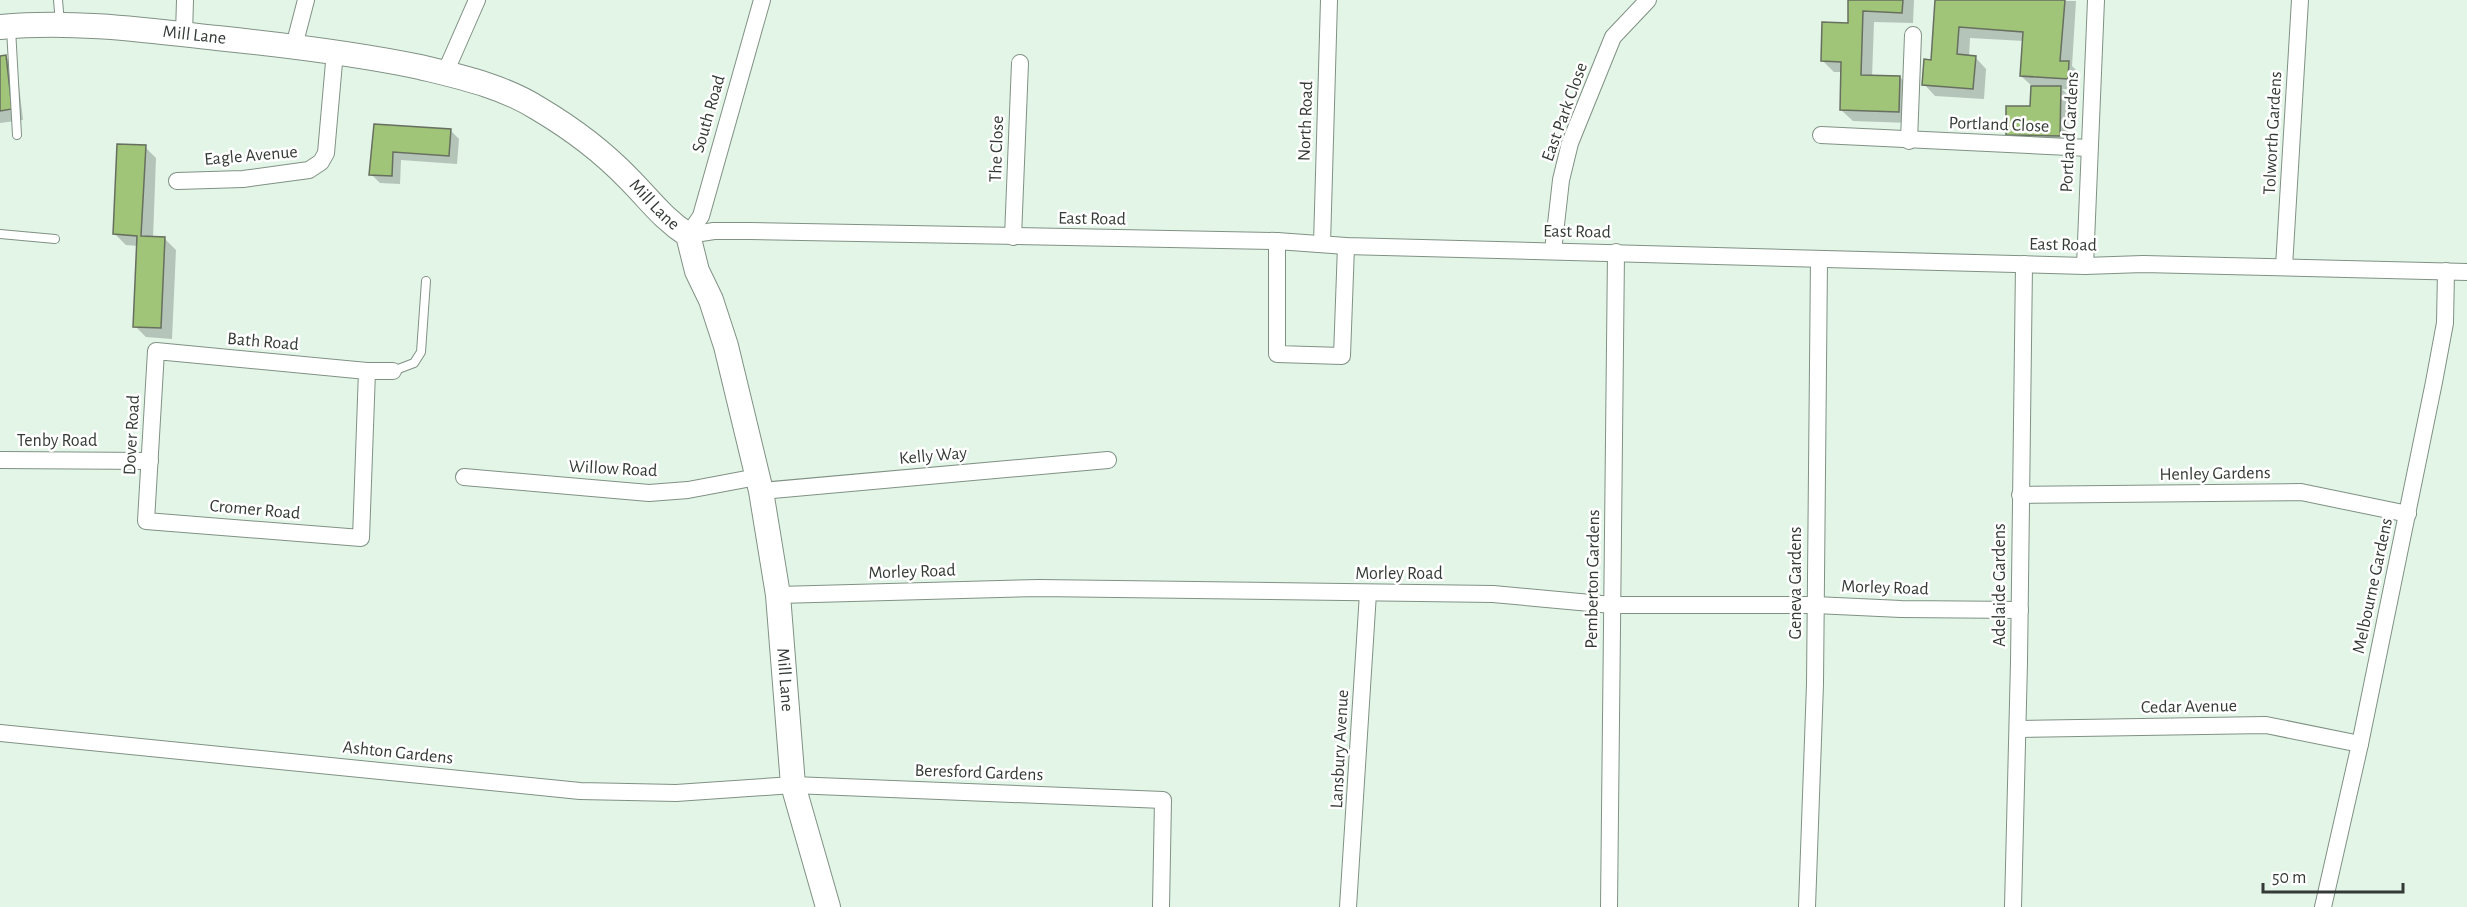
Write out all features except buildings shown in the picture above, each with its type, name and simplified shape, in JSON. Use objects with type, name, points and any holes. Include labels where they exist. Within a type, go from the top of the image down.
[{"type":"street","points":[[184,34],[185,0]]},
{"type":"street","points":[[294,46],[306,0]]},
{"type":"street","points":[[445,73],[477,0]]},
{"type":"street","name":"South Road","points":[[687,235],[701,216],[762,0]]},
{"type":"street","name":"North Road","points":[[1322,244],[1329,0]]},
{"type":"street","name":"East Park Close","points":[[1553,252],[1561,180],[1570,143],[1613,37],[1648,0]]},
{"type":"street","name":"Portland Gardens","points":[[2085,266],[2096,0]]},
{"type":"street","name":"Tolworth Gardens","points":[[2284,267],[2300,0]]},
{"type":"street","name":"Mill Lane","points":[[5,26],[105,24],[335,51],[445,73],[506,91],[540,110],[609,160],[630,180],[654,209],[687,235],[726,346],[759,484],[778,595],[793,785],[828,907]]},
{"type":"street","points":[[1909,141],[1913,35]]},
{"type":"street","name":"Eagle Avenue","points":[[177,181],[243,179],[309,170],[321,162],[326,153],[335,51]]},
{"type":"street","name":"The Close","points":[[1013,237],[1020,63]]},
{"type":"street","name":"Portland Close","points":[[1821,135],[2089,148]]},
{"type":"street","name":"East Road","points":[[687,235],[714,231],[750,231],[1277,241],[1346,246],[2085,266],[2143,264],[2467,272]]},
{"type":"street","points":[[1277,241],[1277,354],[1342,356],[1346,246]]},
{"type":"street","name":"Pemberton Gardens","points":[[1609,907],[1616,252]]},
{"type":"street","name":"Geneva Gardens","points":[[1807,907],[1815,684],[1819,259]]},
{"type":"street","name":"Adelaide Gardens","points":[[2013,907],[2018,729],[2024,264]]},
{"type":"street","name":"Melbourne Gardens","points":[[2323,907],[2360,744],[2445,323],[2446,271]]},
{"type":"street","name":"Bath Road","points":[[156,351],[367,371],[393,371]]},
{"type":"street","name":"Dover Road","points":[[146,521],[156,351]]},
{"type":"street","name":"Cromer Road","points":[[146,521],[361,538],[367,371]]},
{"type":"street","name":"Tenby Road","points":[[0,460],[150,461]]},
{"type":"street","name":"Kelly Way","points":[[759,484],[1108,460]]},
{"type":"street","name":"Willow Road","points":[[464,477],[649,492],[759,484]]},
{"type":"street","name":"Henley Gardens","points":[[2020,495],[2301,492],[2408,514]]},
{"type":"street","name":"Morley Road","points":[[778,595],[1039,588],[1493,594],[1612,605],[1815,605],[1901,609],[2020,610]]},
{"type":"street","name":"Lansbury Avenue","points":[[1348,907],[1368,593]]},
{"type":"street","name":"Cedar Avenue","points":[[2018,729],[2266,725],[2360,744]]},
{"type":"street","name":"Ashton Gardens","points":[[0,733],[580,791],[676,793],[793,785]]},
{"type":"street","name":"Beresford Gardens","points":[[793,785],[1163,800],[1161,907]]},
{"type":"lane","points":[[58,0],[60,25]]},
{"type":"lane","points":[[5,26],[10,49],[17,135]]},
{"type":"lane","points":[[0,234],[55,239]]},
{"type":"lane","points":[[393,371],[414,363],[421,352],[426,280]]}]
